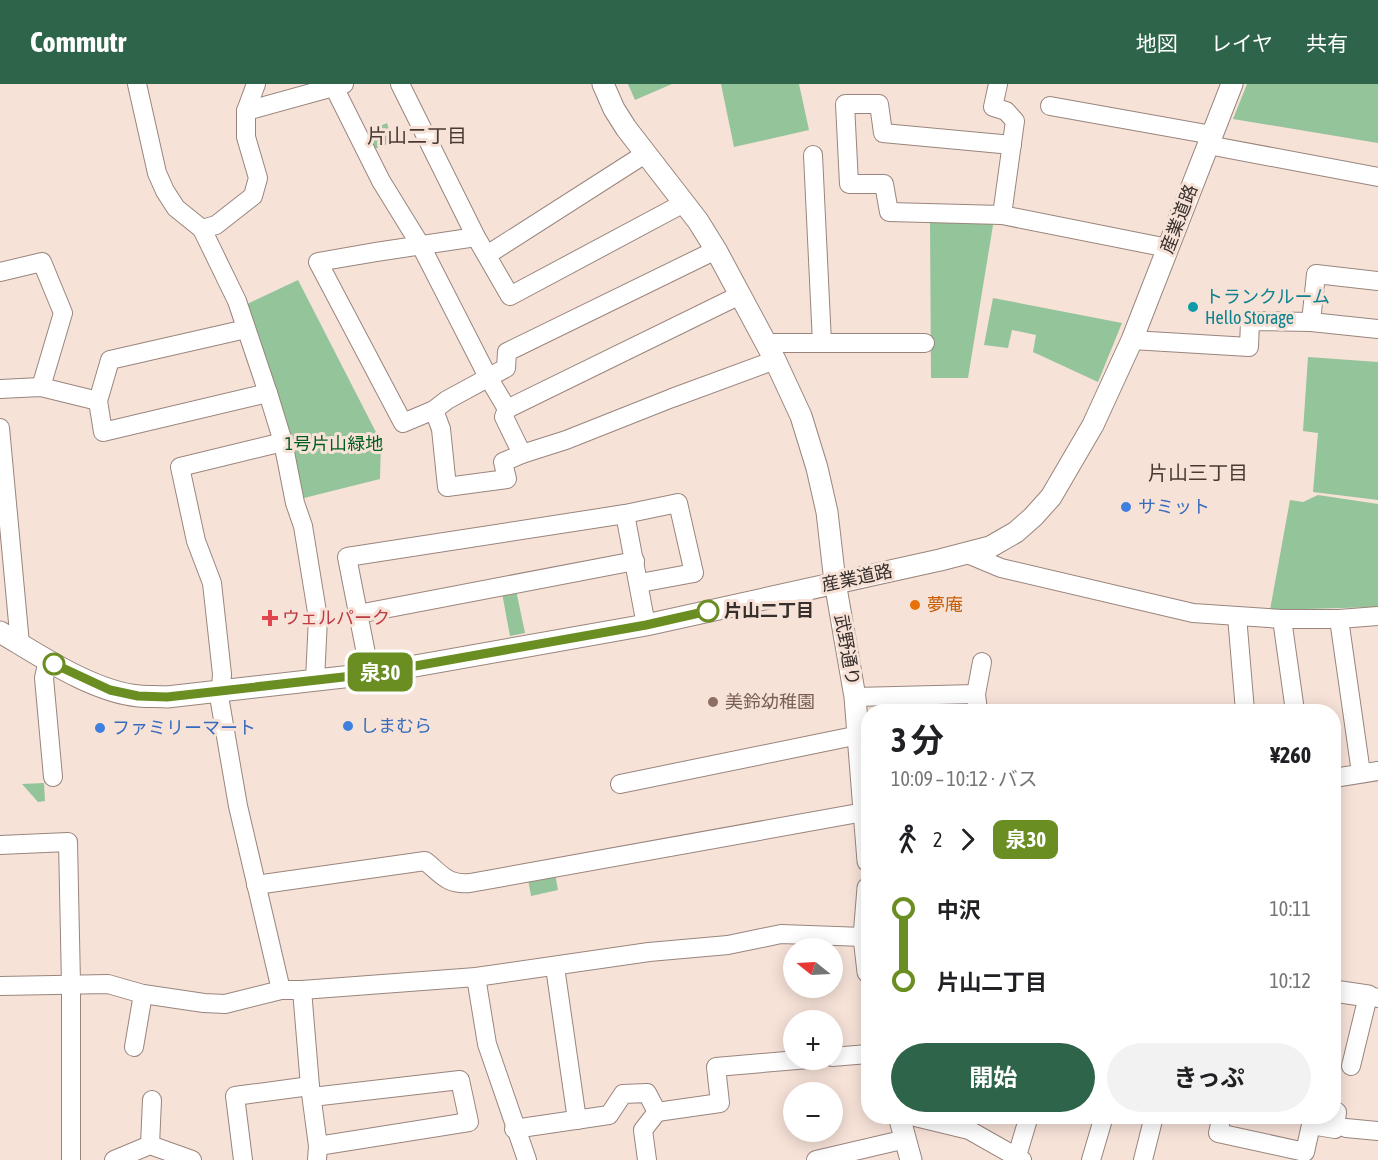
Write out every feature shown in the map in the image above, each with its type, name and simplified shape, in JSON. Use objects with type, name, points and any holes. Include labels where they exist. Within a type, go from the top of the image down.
[{"type":"street","points":[[137,84],[157,173],[176,208],[202,229],[237,301],[283,442],[295,503],[303,526],[318,618],[315,680]]},
{"type":"street","points":[[202,229],[216,225],[254,196],[258,178],[246,137],[246,111],[256,84]]},
{"type":"street","points":[[400,84],[476,237],[510,296],[684,203]]},
{"type":"street","name":"武野通り","points":[[603,84],[614,109],[716,250],[771,351],[801,416],[817,468],[827,512],[855,697],[861,766]]},
{"type":"street","points":[[999,84],[993,107],[1006,111],[1015,121],[1002,215]]},
{"type":"street","name":"産業道路","points":[[0,632],[48,660],[110,690],[138,696],[167,697],[370,674],[646,625],[990,547],[1016,532],[1034,517],[1051,497],[1093,425],[1132,340],[1232,84]]},
{"type":"street","points":[[246,111],[340,86],[381,181],[421,246],[488,377],[507,409]]},
{"type":"street","points":[[1012,145],[883,133],[879,104],[845,104],[849,184],[884,184],[889,213],[1002,215],[1168,248]]},
{"type":"street","points":[[1050,106],[1378,177]]},
{"type":"street","points":[[487,255],[645,154]]},
{"type":"street","points":[[813,155],[822,343]]},
{"type":"street","points":[[476,237],[318,262],[403,423],[434,410],[447,400],[506,368],[507,352],[716,250]]},
{"type":"street","points":[[0,272],[42,262],[63,313],[41,387]]},
{"type":"street","points":[[1311,322],[1316,274],[1378,281]]},
{"type":"street","points":[[522,454],[504,417],[507,409],[740,295]]},
{"type":"street","points":[[1132,340],[1249,347],[1250,321],[1311,322],[1378,328]]},
{"type":"street","points":[[246,329],[110,360],[98,400],[103,432],[268,393]]},
{"type":"street","points":[[434,410],[441,429],[447,487],[507,479],[503,462],[672,398],[771,351],[822,343],[925,343]]},
{"type":"street","points":[[0,389],[41,387],[98,400]]},
{"type":"street","points":[[0,428],[20,644]]},
{"type":"street","points":[[281,990],[238,806],[222,714],[220,702],[222,674],[212,583],[196,541],[180,467],[283,442]]},
{"type":"street","points":[[370,674],[347,557],[625,514],[678,503],[694,573],[640,583]]},
{"type":"street","points":[[625,514],[640,583],[646,625]]},
{"type":"street","points":[[965,553],[1001,568],[1193,613],[1282,619],[1340,619],[1378,616]]},
{"type":"street","points":[[358,614],[635,561]]},
{"type":"street","points":[[1237,616],[1244,704]]},
{"type":"street","points":[[1282,619],[1294,704]]},
{"type":"street","points":[[1340,619],[1370,772],[1341,777]]},
{"type":"street","points":[[48,660],[44,678],[53,777]]},
{"type":"street","points":[[855,697],[977,703],[982,662]]},
{"type":"street","points":[[620,784],[859,735]]},
{"type":"street","points":[[256,885],[424,861],[449,882],[470,883],[861,813]]},
{"type":"street","points":[[0,845],[68,842],[71,1160]]},
{"type":"street","points":[[0,986],[108,984],[143,994],[225,1004],[281,990],[476,977],[649,952],[729,945],[781,934],[861,937]]},
{"type":"street","points":[[555,967],[577,1120]]},
{"type":"street","points":[[476,977],[486,1044],[514,1129],[527,1160]]},
{"type":"street","points":[[243,1160],[236,1096],[311,1091],[460,1080],[469,1122],[317,1153],[311,1091],[303,990]]},
{"type":"street","points":[[1341,992],[1373,997],[1351,1066]]},
{"type":"street","points":[[134,1047],[143,994]]},
{"type":"street","points":[[843,1056],[861,1055]]},
{"type":"street","points":[[647,1160],[643,1130],[657,1112],[720,1103],[716,1067],[783,1061]]},
{"type":"street","points":[[514,1129],[609,1115],[623,1094],[635,1092],[647,1093],[657,1112]]},
{"type":"street","points":[[150,1145],[152,1100]]},
{"type":"street","points":[[901,1124],[911,1160]]},
{"type":"street","points":[[972,1124],[1019,1158],[1027,1124]]},
{"type":"street","points":[[1091,1160],[1102,1124]]},
{"type":"street","points":[[1143,1160],[1152,1124]]},
{"type":"street","points":[[1220,1124],[1218,1133],[1305,1152],[1311,1125],[1335,1129],[1336,1124]]},
{"type":"street","points":[[1346,1128],[1378,1131]]},
{"type":"street","points":[[816,1160],[906,1139]]},
{"type":"street","points":[[114,1160],[150,1145],[192,1160]]},
{"type":"green space","points":[[628,84],[672,84],[635,100]]},
{"type":"green space","points":[[721,84],[799,84],[809,130],[734,147]]},
{"type":"green space","points":[[1247,84],[1378,84],[1378,143],[1233,119]]},
{"type":"green space","points":[[387,123],[393,142],[369,151],[361,134]]},
{"type":"green space","points":[[994,219],[968,378],[931,378],[930,221]]},
{"type":"green space","name":"1号片山緑地","points":[[298,280],[381,442],[380,479],[304,498],[247,304]]},
{"type":"green space","points":[[993,298],[1122,323],[1098,382],[1033,352],[1036,335],[1012,330],[1008,348],[984,345]]},
{"type":"green space","points":[[1308,357],[1378,362],[1378,500],[1313,492],[1318,433],[1303,431]]},
{"type":"green space","points":[[1318,495],[1378,504],[1378,607],[1270,610],[1290,500],[1303,502]]},
{"type":"green space","points":[[516,590],[525,633],[510,636],[502,593]]},
{"type":"green space","points":[[44,783],[45,801],[38,802],[22,784]]},
{"type":"green space","points":[[555,873],[558,890],[531,896],[528,879]]},
{"type":"bus line","name":"泉30","points":[[54,664],[110,690],[138,696],[167,697],[370,674],[646,625],[708,611]]},
{"type":"place","name":"トランクルーム Hello Storage","points":[[1193,307]]},
{"type":"place","name":"サミット","points":[[1126,507]]},
{"type":"place","name":"夢庵","points":[[915,605]]},
{"type":"place","name":"片山二丁目","points":[[708,611]]},
{"type":"place","name":"ウェルパーク","points":[[270,618]]},
{"type":"place","name":"美鈴幼稚園","points":[[713,702]]},
{"type":"place","name":"しまむら","points":[[348,726]]},
{"type":"place","name":"ファミリーマート","points":[[100,728]]},
{"type":"district","name":"片山二丁目","points":[[417,136]]},
{"type":"district","name":"片山三丁目","points":[[1198,473]]}]
